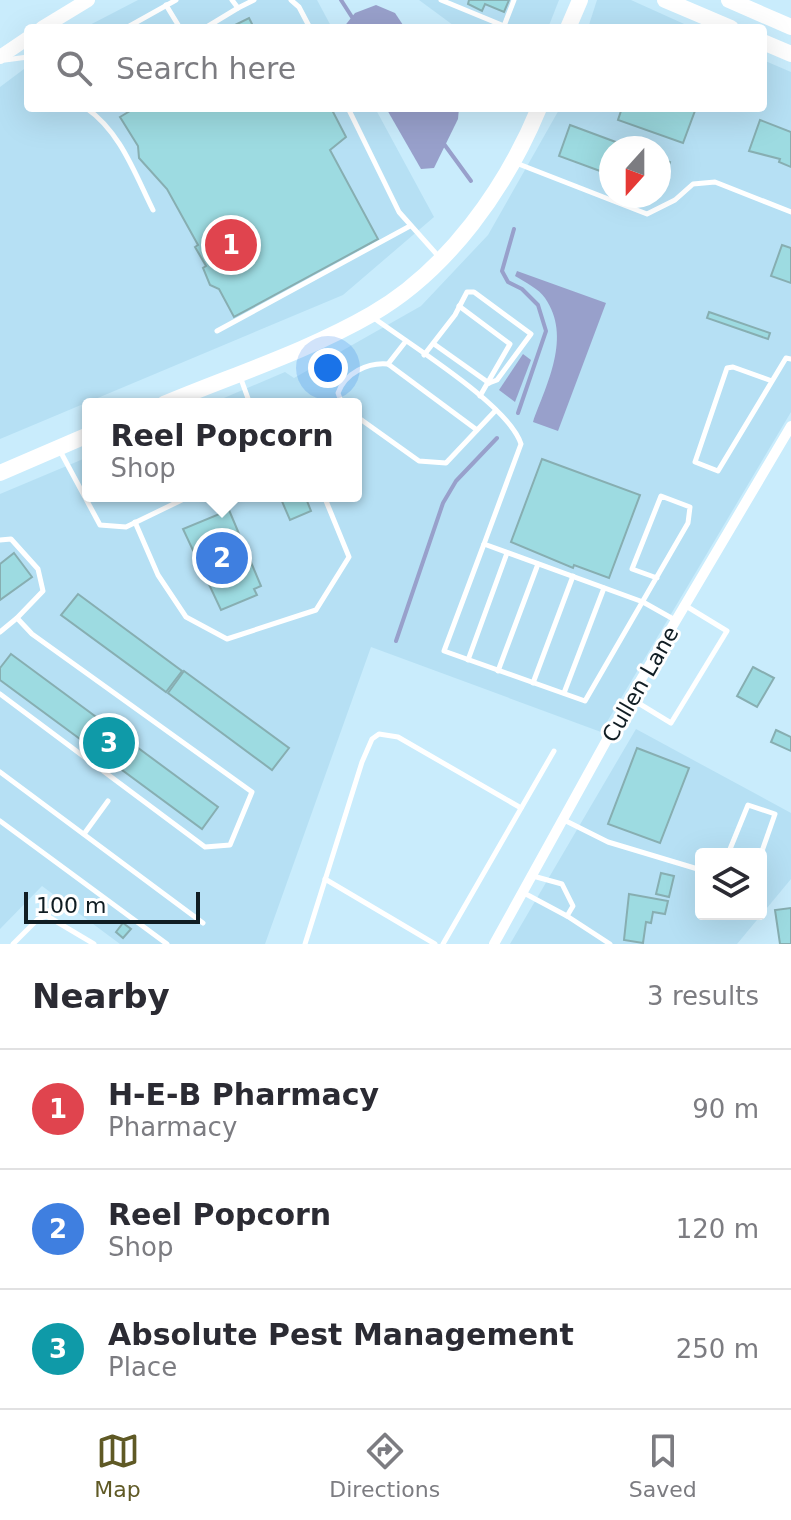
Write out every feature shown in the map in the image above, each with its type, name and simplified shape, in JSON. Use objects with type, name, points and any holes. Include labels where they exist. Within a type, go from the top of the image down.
[{"type":"main road","points":[[49,24],[88,0]]},
{"type":"main road","points":[[570,24],[580,0]]},
{"type":"main road","points":[[665,0],[722,24]]},
{"type":"main road","points":[[729,0],[790,24]]},
{"type":"main road","points":[[0,59],[24,41]]},
{"type":"main road","points":[[767,44],[791,54]]},
{"type":"main road","points":[[178,398],[370,315],[399,295],[440,259],[466,230],[514,162],[537,112]]},
{"type":"main road","points":[[0,473],[82,438]]},
{"type":"street","name":"Cullen Lane","points":[[494,944],[630,698],[791,426]]},
{"type":"lane","points":[[133,24],[176,0]]},
{"type":"lane","points":[[232,0],[238,8]]},
{"type":"lane","points":[[212,24],[254,0]]},
{"type":"lane","points":[[291,0],[299,7],[308,24]]},
{"type":"lane","points":[[441,0],[499,24]]},
{"type":"lane","points":[[507,24],[514,0]]},
{"type":"lane","points":[[166,5],[178,24]]},
{"type":"lane","points":[[0,59],[24,57]]},
{"type":"lane","points":[[93,112],[123,151],[153,210]]},
{"type":"lane","points":[[350,112],[399,212],[440,259]]},
{"type":"lane","points":[[514,162],[647,214],[675,200],[693,184],[715,182],[791,212]]},
{"type":"lane","points":[[217,331],[410,226]]},
{"type":"lane","points":[[424,355],[467,292],[474,292],[531,334],[497,380],[489,383]]},
{"type":"lane","points":[[459,306],[510,344],[480,396]]},
{"type":"lane","points":[[370,315],[480,396],[517,430],[521,444],[444,651],[585,701],[657,578],[688,523],[690,507],[661,496],[632,569],[657,578]]},
{"type":"lane","points":[[388,364],[406,341]]},
{"type":"lane","points":[[434,344],[489,383]]},
{"type":"lane","points":[[450,355],[450,373]]},
{"type":"lane","points":[[772,381],[733,367],[727,368],[695,462],[718,471],[786,358],[791,359]]},
{"type":"lane","points":[[340,398],[338,393],[347,378],[373,362],[388,364],[477,430]]},
{"type":"lane","points":[[238,373],[248,398]]},
{"type":"lane","points":[[362,420],[426,464],[446,463],[496,410]]},
{"type":"lane","points":[[59,448],[82,491]]},
{"type":"lane","points":[[88,502],[100,525],[126,527],[177,502]]},
{"type":"lane","points":[[135,522],[158,575],[186,617],[227,639],[316,610],[349,557],[326,502]]},
{"type":"lane","points":[[0,540],[11,539],[38,569],[43,591],[0,632]]},
{"type":"lane","points":[[484,544],[643,602],[676,621]]},
{"type":"lane","points":[[468,660],[507,553]]},
{"type":"lane","points":[[498,671],[538,564]]},
{"type":"lane","points":[[533,683],[573,576]]},
{"type":"lane","points":[[564,693],[604,588]]},
{"type":"lane","points":[[630,698],[671,723],[727,631],[685,605]]},
{"type":"lane","points":[[0,694],[205,847],[230,845],[252,792],[32,634],[17,618]]},
{"type":"lane","points":[[305,944],[362,762],[372,739],[379,734],[398,737],[521,808]]},
{"type":"lane","points":[[443,944],[554,751]]},
{"type":"lane","points":[[0,772],[203,923]]},
{"type":"lane","points":[[84,834],[108,801]]},
{"type":"lane","points":[[730,848],[748,805],[775,814],[763,848]]},
{"type":"lane","points":[[563,820],[608,842],[695,868]]},
{"type":"lane","points":[[0,821],[167,944]]},
{"type":"lane","points":[[533,876],[562,884],[573,906],[567,916]]},
{"type":"lane","points":[[325,879],[435,944]]},
{"type":"lane","points":[[524,893],[610,944]]},
{"type":"lane","points":[[13,944],[38,919],[47,916],[94,944]]},
{"type":"shaded area","points":[[138,0],[317,0],[330,24],[92,24]]},
{"type":"shaded area","points":[[419,0],[559,0],[550,24],[452,24]]},
{"type":"shaded area","points":[[597,0],[631,0],[684,24],[589,24]]},
{"type":"shaded area","points":[[376,5],[395,13],[402,24],[346,24],[355,13]]},
{"type":"shaded area","points":[[767,62],[791,72],[791,412],[601,732],[371,647],[265,944],[120,944],[42,886],[0,929],[0,494],[82,460],[82,502],[362,502],[362,398],[224,398],[285,372],[294,378],[421,306],[488,235],[558,112],[767,112]]},
{"type":"shaded area","points":[[24,69],[24,112],[377,112],[434,217],[343,295],[98,398],[82,398],[82,405],[0,439],[0,87]]},
{"type":"shaded area","points":[[388,112],[459,112],[434,168],[421,169]]},
{"type":"shaded area","points":[[517,271],[606,303],[558,431],[533,422],[550,376],[557,344],[553,313],[542,295],[515,276]]},
{"type":"shaded area","points":[[523,354],[531,360],[515,402],[499,390]]},
{"type":"shaded area","points":[[636,729],[791,813],[791,879],[767,908],[767,848],[695,848],[695,920],[757,920],[737,944],[510,944]]},
{"type":"building","points":[[469,0],[509,0],[504,12],[485,4],[482,11],[468,4]]},
{"type":"building","points":[[249,18],[252,24],[237,24]]},
{"type":"building","points":[[128,112],[333,112],[346,137],[330,150],[378,239],[234,317],[219,289],[210,285],[203,268],[206,266],[195,247],[198,245],[167,189],[139,158],[138,146],[120,117]]},
{"type":"building","points":[[621,112],[695,112],[683,143],[671,136],[618,120]]},
{"type":"building","points":[[760,120],[791,132],[791,167],[779,162],[780,159],[749,151]]},
{"type":"building","points":[[570,125],[600,136],[599,171],[559,156]]},
{"type":"building","points":[[782,245],[791,248],[791,283],[771,276]]},
{"type":"building","points":[[709,312],[770,333],[768,339],[707,318]]},
{"type":"building","points":[[542,459],[640,495],[609,578],[574,565],[573,568],[511,542]]},
{"type":"building","points":[[282,502],[307,502],[311,511],[290,520]]},
{"type":"building","points":[[229,510],[261,586],[254,589],[257,595],[221,610],[183,529]]},
{"type":"building","points":[[14,553],[32,577],[0,600],[0,564]]},
{"type":"building","points":[[78,594],[182,671],[166,692],[61,615]]},
{"type":"building","points":[[11,654],[218,807],[202,829],[0,680],[0,668]]},
{"type":"building","points":[[753,667],[774,678],[757,707],[737,696]]},
{"type":"building","points":[[184,671],[289,748],[272,770],[168,693]]},
{"type":"building","points":[[776,730],[791,737],[791,751],[771,742]]},
{"type":"building","points":[[637,748],[689,768],[660,843],[608,824]]},
{"type":"building","points":[[661,873],[674,876],[669,897],[656,894]]},
{"type":"building","points":[[629,894],[668,901],[665,914],[653,912],[651,923],[646,922],[643,943],[624,940]]},
{"type":"building","points":[[791,908],[791,944],[780,944],[775,910]]},
{"type":"building","points":[[123,923],[131,929],[123,938],[116,932]]},
{"type":"waterway","points":[[341,0],[356,24]]},
{"type":"waterway","points":[[444,144],[471,181]]},
{"type":"waterway","points":[[514,229],[502,271],[508,282],[522,289],[538,305],[546,331],[518,413]]},
{"type":"waterway","points":[[396,641],[443,503],[456,481],[497,438]]},
{"type":"place","name":"H-E-B Pharmacy","points":[[231,245]]},
{"type":"place","name":"Reel Popcorn","points":[[222,558]]},
{"type":"place","name":"Absolute Pest Management","points":[[109,743]]}]
